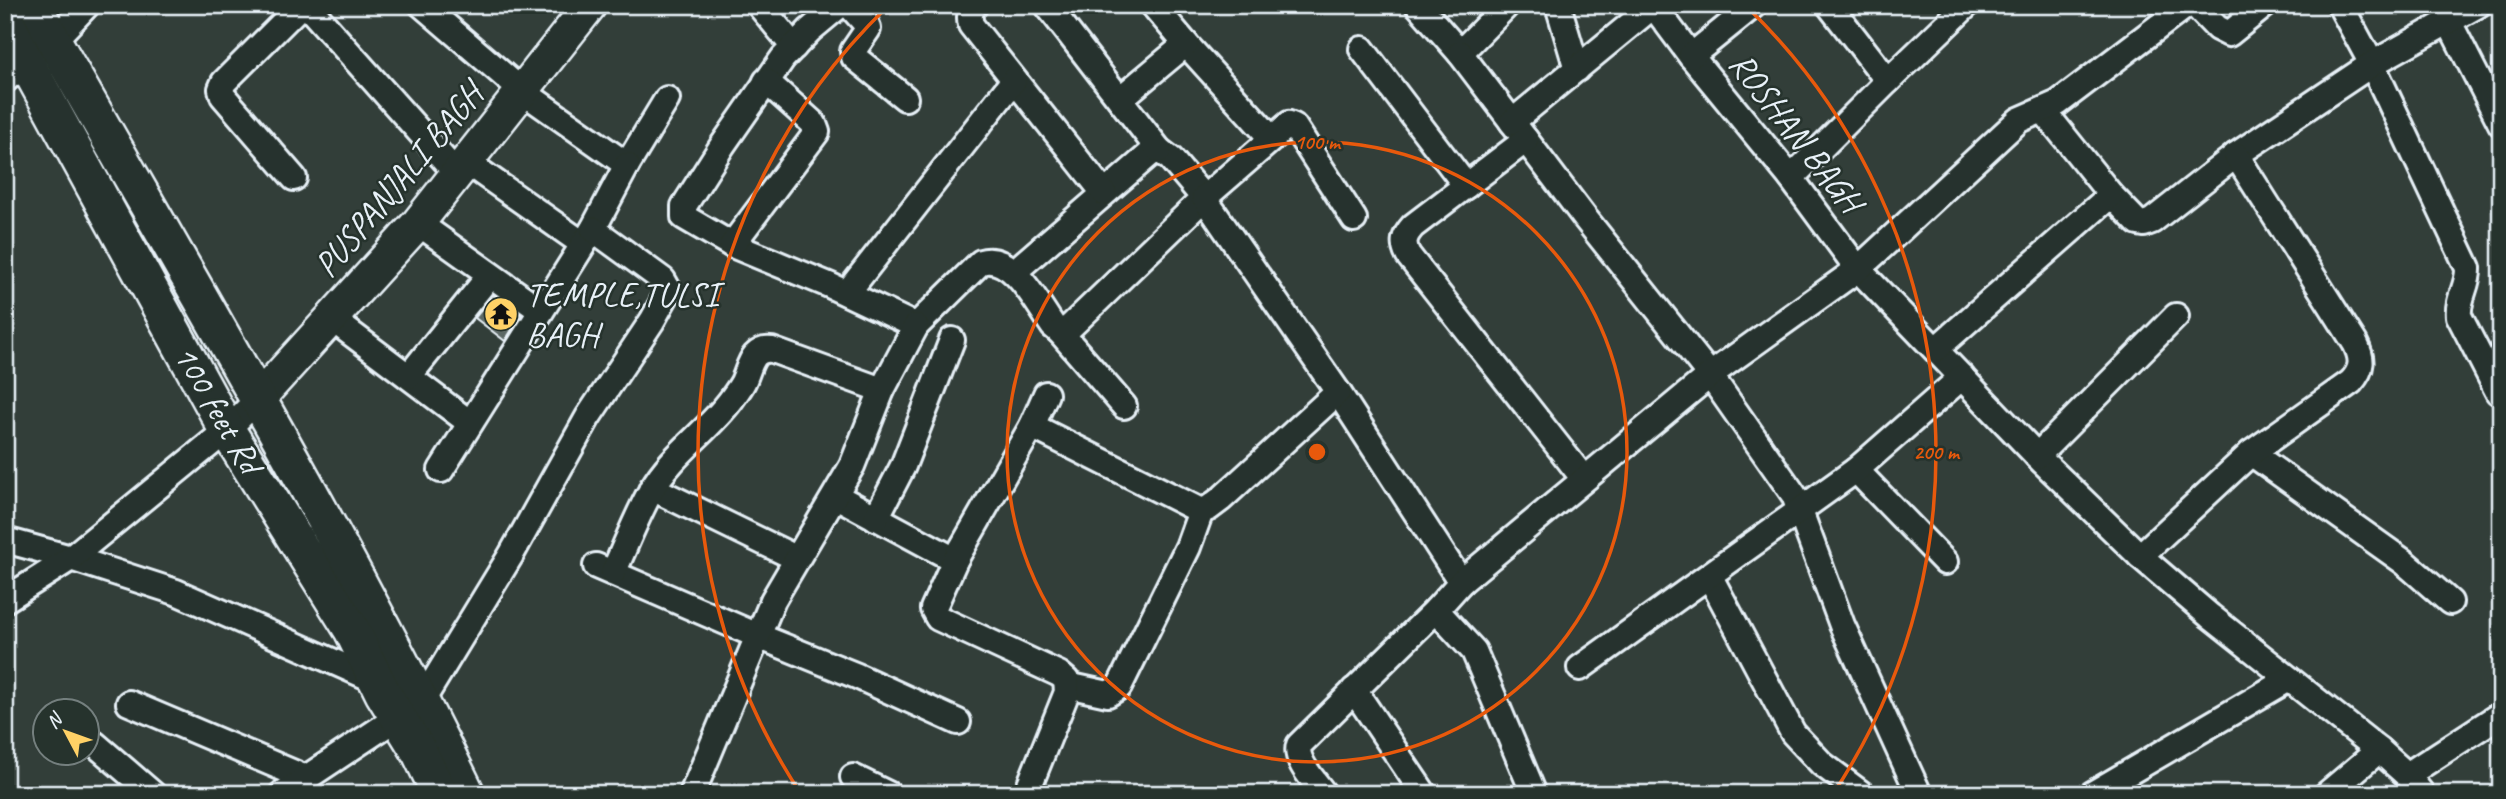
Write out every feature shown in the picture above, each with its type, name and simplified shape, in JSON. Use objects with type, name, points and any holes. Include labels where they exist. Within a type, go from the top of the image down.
[{"type":"main road","points":[[33,5],[258,399],[410,709],[467,794]]},
{"type":"main road","name":"100 feet Rd","points":[[5,18],[16,71],[228,430],[352,630],[377,681],[410,709],[420,753],[440,794]]},
{"type":"street","points":[[53,41],[87,5]]},
{"type":"street","points":[[422,5],[522,91],[627,165]]},
{"type":"street","name":"PUSPANJALI BAGH","points":[[258,399],[418,223],[590,5]]},
{"type":"street","points":[[759,5],[794,47]]},
{"type":"street","points":[[840,5],[810,30],[766,81],[722,146],[683,211],[684,218],[732,245],[847,293],[916,326]]},
{"type":"street","points":[[849,5],[868,29],[853,51],[854,57],[905,98]]},
{"type":"street","points":[[975,5],[969,17],[971,25],[1104,193]]},
{"type":"street","points":[[1046,5],[1159,150],[1171,159],[1203,198],[1338,392],[1461,582]]},
{"type":"street","points":[[1153,5],[1271,138]]},
{"type":"street","points":[[1418,5],[1460,53],[1710,375],[1794,495],[1842,625],[1919,794]]},
{"type":"street","points":[[1460,53],[1507,5]]},
{"type":"street","points":[[1558,5],[1577,69]]},
{"type":"street","points":[[1691,57],[1754,5]]},
{"type":"street","points":[[1829,5],[1888,81]]},
{"type":"street","points":[[1791,178],[1968,5]]},
{"type":"street","points":[[1325,794],[1299,758],[1299,745],[1461,582],[1710,375],[1858,269],[2019,120],[2058,103],[2187,5]]},
{"type":"street","points":[[2195,5],[2217,28],[2229,34],[2265,5]]},
{"type":"street","points":[[2340,5],[2372,64],[2468,268],[2459,316],[2500,393]]},
{"type":"street","points":[[2043,110],[2111,195],[2136,221],[2148,223],[2236,155],[2372,64],[2478,5]]},
{"type":"street","points":[[1584,479],[1405,249],[1404,241],[1408,231],[1466,186],[1577,69],[1653,6]]},
{"type":"street","name":"ROSHAN BAGH","points":[[1653,6],[1691,57],[1791,178],[1858,269],[2037,456],[2140,556],[2379,750],[2415,784]]},
{"type":"street","points":[[282,794],[410,709],[512,555],[588,417],[652,321],[668,289],[663,280],[463,169],[313,11],[306,7],[297,9],[224,82],[221,89],[223,96],[294,178]]},
{"type":"street","points":[[2449,22],[2501,124]]},
{"type":"street","points":[[1120,99],[1185,44]]},
{"type":"street","points":[[1362,49],[1466,186]]},
{"type":"street","points":[[847,293],[1014,80]]},
{"type":"street","points":[[732,245],[817,132],[814,124],[766,81]]},
{"type":"street","points":[[440,470],[588,237],[667,99]]},
{"type":"street","points":[[1060,332],[1070,327],[1203,198],[1286,125],[1294,127],[1354,219]]},
{"type":"street","points":[[1015,271],[1150,154],[1159,150]]},
{"type":"street","points":[[2140,556],[2251,453],[2351,382],[2361,368],[2361,358],[2354,343],[2236,155]]},
{"type":"street","points":[[1936,349],[2111,195]]},
{"type":"street","points":[[418,223],[540,310]]},
{"type":"street","points":[[692,794],[773,600],[852,466],[882,390],[916,326],[981,262],[990,260],[1015,271],[1053,326],[1124,406]]},
{"type":"street","points":[[409,376],[490,275]]},
{"type":"street","points":[[2037,456],[2176,316]]},
{"type":"street","points":[[332,319],[470,423]]},
{"type":"street","points":[[876,518],[903,466],[952,340]]},
{"type":"street","points":[[882,390],[764,349],[753,358],[743,384],[727,405],[652,488],[605,569],[958,722]]},
{"type":"street","points":[[1580,668],[1856,470],[1962,377]]},
{"type":"street","points":[[1032,426],[1201,511],[1221,499],[1338,392]]},
{"type":"street","points":[[1026,794],[1067,692],[1067,685],[1059,674],[935,615],[934,607],[956,561],[1032,426],[1046,394]]},
{"type":"street","points":[[5,600],[71,558],[228,430],[258,399]]},
{"type":"street","points":[[2251,453],[2404,562],[2450,602]]},
{"type":"street","points":[[1856,470],[1945,562]]},
{"type":"street","points":[[652,488],[796,558]]},
{"type":"street","points":[[836,496],[956,561]]},
{"type":"street","points":[[1067,685],[1108,694],[1119,687],[1188,547],[1201,511]]},
{"type":"street","points":[[5,540],[176,592],[377,681]]},
{"type":"street","points":[[1710,576],[1793,733],[1822,764],[1862,794]]},
{"type":"street","points":[[1436,610],[1468,643],[1478,659],[1529,793]]},
{"type":"street","points":[[2092,794],[2289,679]]},
{"type":"street","points":[[1354,690],[1424,794]]},
{"type":"street","points":[[129,703],[306,778]]},
{"type":"street","points":[[2415,784],[2501,714]]},
{"type":"street","points":[[2327,794],[2379,750]]},
{"type":"street","points":[[102,751],[153,794]]},
{"type":"street","points":[[853,776],[888,794]]},
{"type":"building","name":"TEMPLE,TULSI BAGH","points":[[493,295],[521,315],[505,341],[475,318]]},
{"type":"place","name":"TEMPLE,TULSI BAGH","points":[[501,314]]}]
